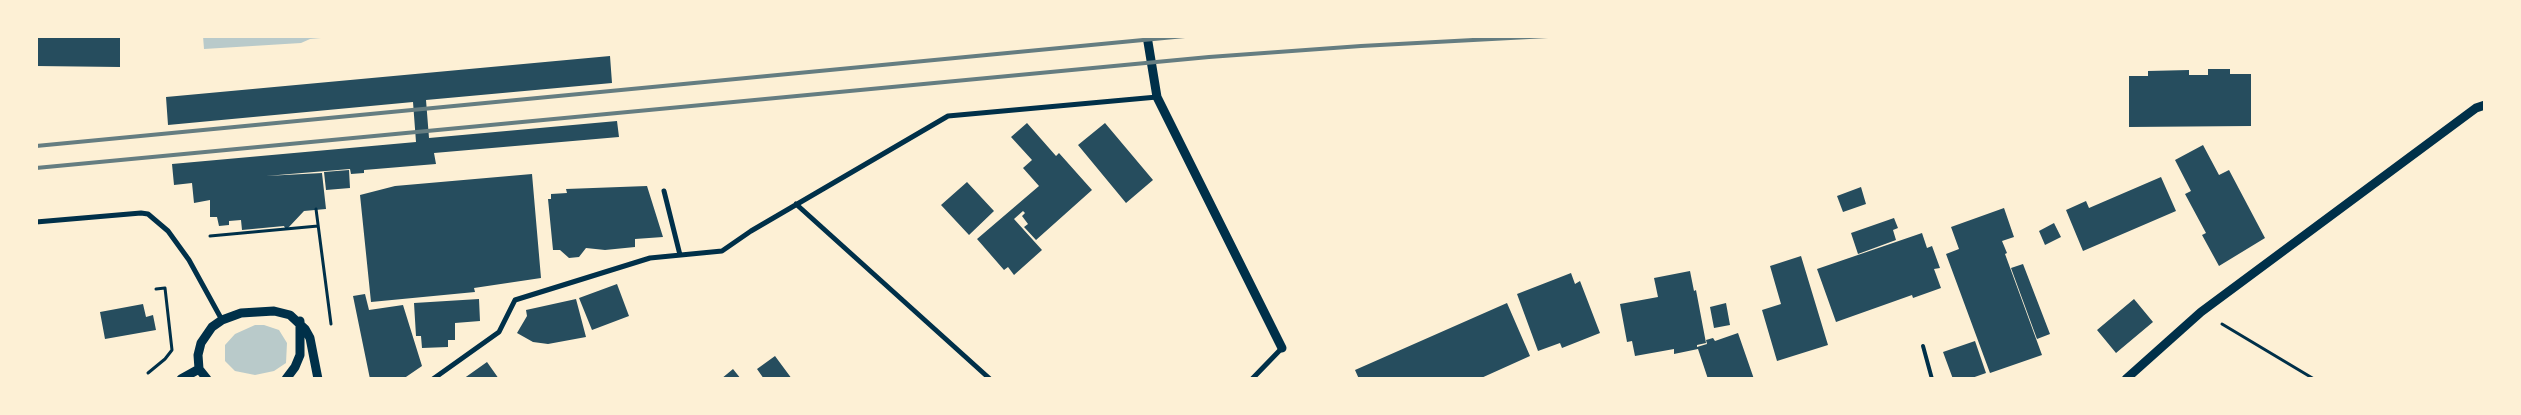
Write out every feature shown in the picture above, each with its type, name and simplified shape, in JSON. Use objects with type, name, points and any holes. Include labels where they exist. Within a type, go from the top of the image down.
[{"type":"street","points":[[1147,36],[1158,97],[1282,348],[1252,379]]},
{"type":"street","points":[[434,379],[499,332],[515,300],[650,258],[722,251],[796,204],[948,116],[1158,97]]},
{"type":"street","points":[[2126,379],[2202,312],[2468,114],[2485,105]]},
{"type":"street","points":[[664,191],[680,255]]},
{"type":"street","points":[[796,204],[990,379]]},
{"type":"street","points":[[36,222],[148,214],[168,231],[189,260],[222,320]]},
{"type":"street","points":[[207,379],[199,370],[198,355],[201,343],[212,327],[222,320],[241,313],[274,311],[290,315],[300,322],[310,338],[318,379]]},
{"type":"street","points":[[286,379],[295,368],[300,356],[300,322]]},
{"type":"street","points":[[181,379],[199,370]]},
{"type":"lane","points":[[1923,346],[1932,379]]},
{"type":"path","points":[[316,209],[326,294]]},
{"type":"path","points":[[210,236],[318,226]]},
{"type":"path","points":[[148,373],[165,359],[172,350],[165,288],[156,289]]},
{"type":"path","points":[[2202,312],[2314,379]]},
{"type":"shaded area","points":[[203,36],[343,36],[310,39],[301,43],[204,49]]},
{"type":"shaded area","points":[[255,325],[264,325],[279,330],[287,343],[286,363],[274,371],[255,375],[235,371],[225,361],[225,345],[235,334]]},
{"type":"building","points":[[36,36],[120,36],[120,67],[36,66]]},
{"type":"building","points":[[610,56],[612,83],[426,100],[429,138],[617,121],[619,137],[434,153],[436,164],[364,170],[364,173],[351,174],[350,169],[266,176],[322,173],[326,209],[304,211],[288,228],[284,226],[242,230],[241,220],[229,221],[229,225],[219,226],[217,217],[210,217],[210,200],[194,203],[192,183],[174,185],[172,164],[416,142],[413,102],[168,125],[166,97]]},
{"type":"building","points":[[2208,69],[2230,69],[2230,74],[2251,74],[2251,126],[2129,127],[2129,76],[2148,76],[2148,71],[2189,70],[2189,75],[2208,75]]},
{"type":"building","points":[[1027,123],[1056,156],[1059,153],[1092,190],[1036,240],[1024,227],[1028,224],[1022,216],[1025,213],[1023,211],[1014,219],[1042,250],[1014,275],[1008,267],[1004,270],[977,239],[1039,186],[1023,168],[1032,160],[1011,137]]},
{"type":"building","points":[[1105,123],[1153,180],[1126,203],[1078,145]]},
{"type":"building","points":[[2203,145],[2219,175],[2229,170],[2265,238],[2219,266],[2202,235],[2206,233],[2185,194],[2191,191],[2175,160]]},
{"type":"building","points":[[349,170],[350,188],[326,190],[324,172]]},
{"type":"building","points":[[532,174],[541,278],[474,288],[475,292],[371,302],[360,195],[395,186]]},
{"type":"building","points":[[2161,177],[2176,211],[2083,251],[2066,210],[2086,201],[2089,208]]},
{"type":"building","points":[[967,182],[994,211],[969,235],[941,205]]},
{"type":"building","points":[[647,186],[663,237],[635,239],[635,247],[605,250],[586,248],[579,257],[569,258],[560,250],[553,250],[548,199],[551,199],[551,194],[567,193],[566,189]]},
{"type":"building","points":[[1861,187],[1866,204],[1843,212],[1837,196]]},
{"type":"building","points":[[2004,208],[2014,237],[2002,241],[2007,253],[2005,254],[2042,355],[1990,373],[1946,254],[1959,249],[1951,227]]},
{"type":"building","points":[[1894,218],[1898,228],[1893,230],[1896,240],[1858,254],[1851,233]]},
{"type":"building","points":[[2054,223],[2061,237],[2045,245],[2039,231]]},
{"type":"building","points":[[1922,233],[1927,248],[1932,246],[1940,268],[1934,269],[1941,288],[1913,298],[1912,295],[1836,322],[1817,269]]},
{"type":"building","points":[[1801,256],[1828,345],[1777,361],[1762,310],[1781,304],[1770,266]]},
{"type":"building","points":[[2023,264],[2050,334],[2037,339],[2011,268]]},
{"type":"building","points":[[1690,271],[1694,291],[1696,290],[1706,343],[1697,345],[1697,347],[1707,344],[1706,340],[1713,338],[1715,341],[1738,333],[1754,379],[1708,379],[1698,349],[1674,354],[1674,349],[1635,356],[1632,341],[1627,342],[1620,304],[1658,297],[1654,278]]},
{"type":"building","points":[[1571,273],[1575,284],[1580,281],[1600,333],[1562,348],[1560,343],[1538,351],[1517,294]]},
{"type":"building","points":[[617,284],[629,316],[592,330],[579,298]]},
{"type":"building","points":[[365,294],[369,310],[403,305],[422,366],[403,379],[370,379],[353,296]]},
{"type":"building","points":[[479,299],[480,321],[455,323],[455,340],[448,340],[448,347],[422,348],[421,336],[416,336],[414,303]]},
{"type":"building","points":[[576,299],[586,337],[548,344],[533,342],[517,333],[527,316],[526,310]]},
{"type":"building","points":[[2134,299],[2153,322],[2116,353],[2097,330]]},
{"type":"building","points":[[1507,303],[1530,356],[1479,379],[1359,379],[1355,370]]},
{"type":"building","points":[[1726,303],[1730,325],[1714,328],[1710,307]]},
{"type":"building","points":[[143,304],[146,317],[153,315],[156,330],[105,339],[100,312]]},
{"type":"building","points":[[1975,341],[1986,373],[1969,379],[1953,379],[1943,352]]},
{"type":"building","points":[[775,356],[792,379],[764,379],[757,369]]},
{"type":"building","points":[[487,362],[499,379],[463,379]]},
{"type":"building","points":[[733,369],[741,379],[721,379]]},
{"type":"railway","points":[[36,146],[1185,36]]},
{"type":"railway","points":[[36,168],[1209,57],[1361,46],[1548,36]]}]
